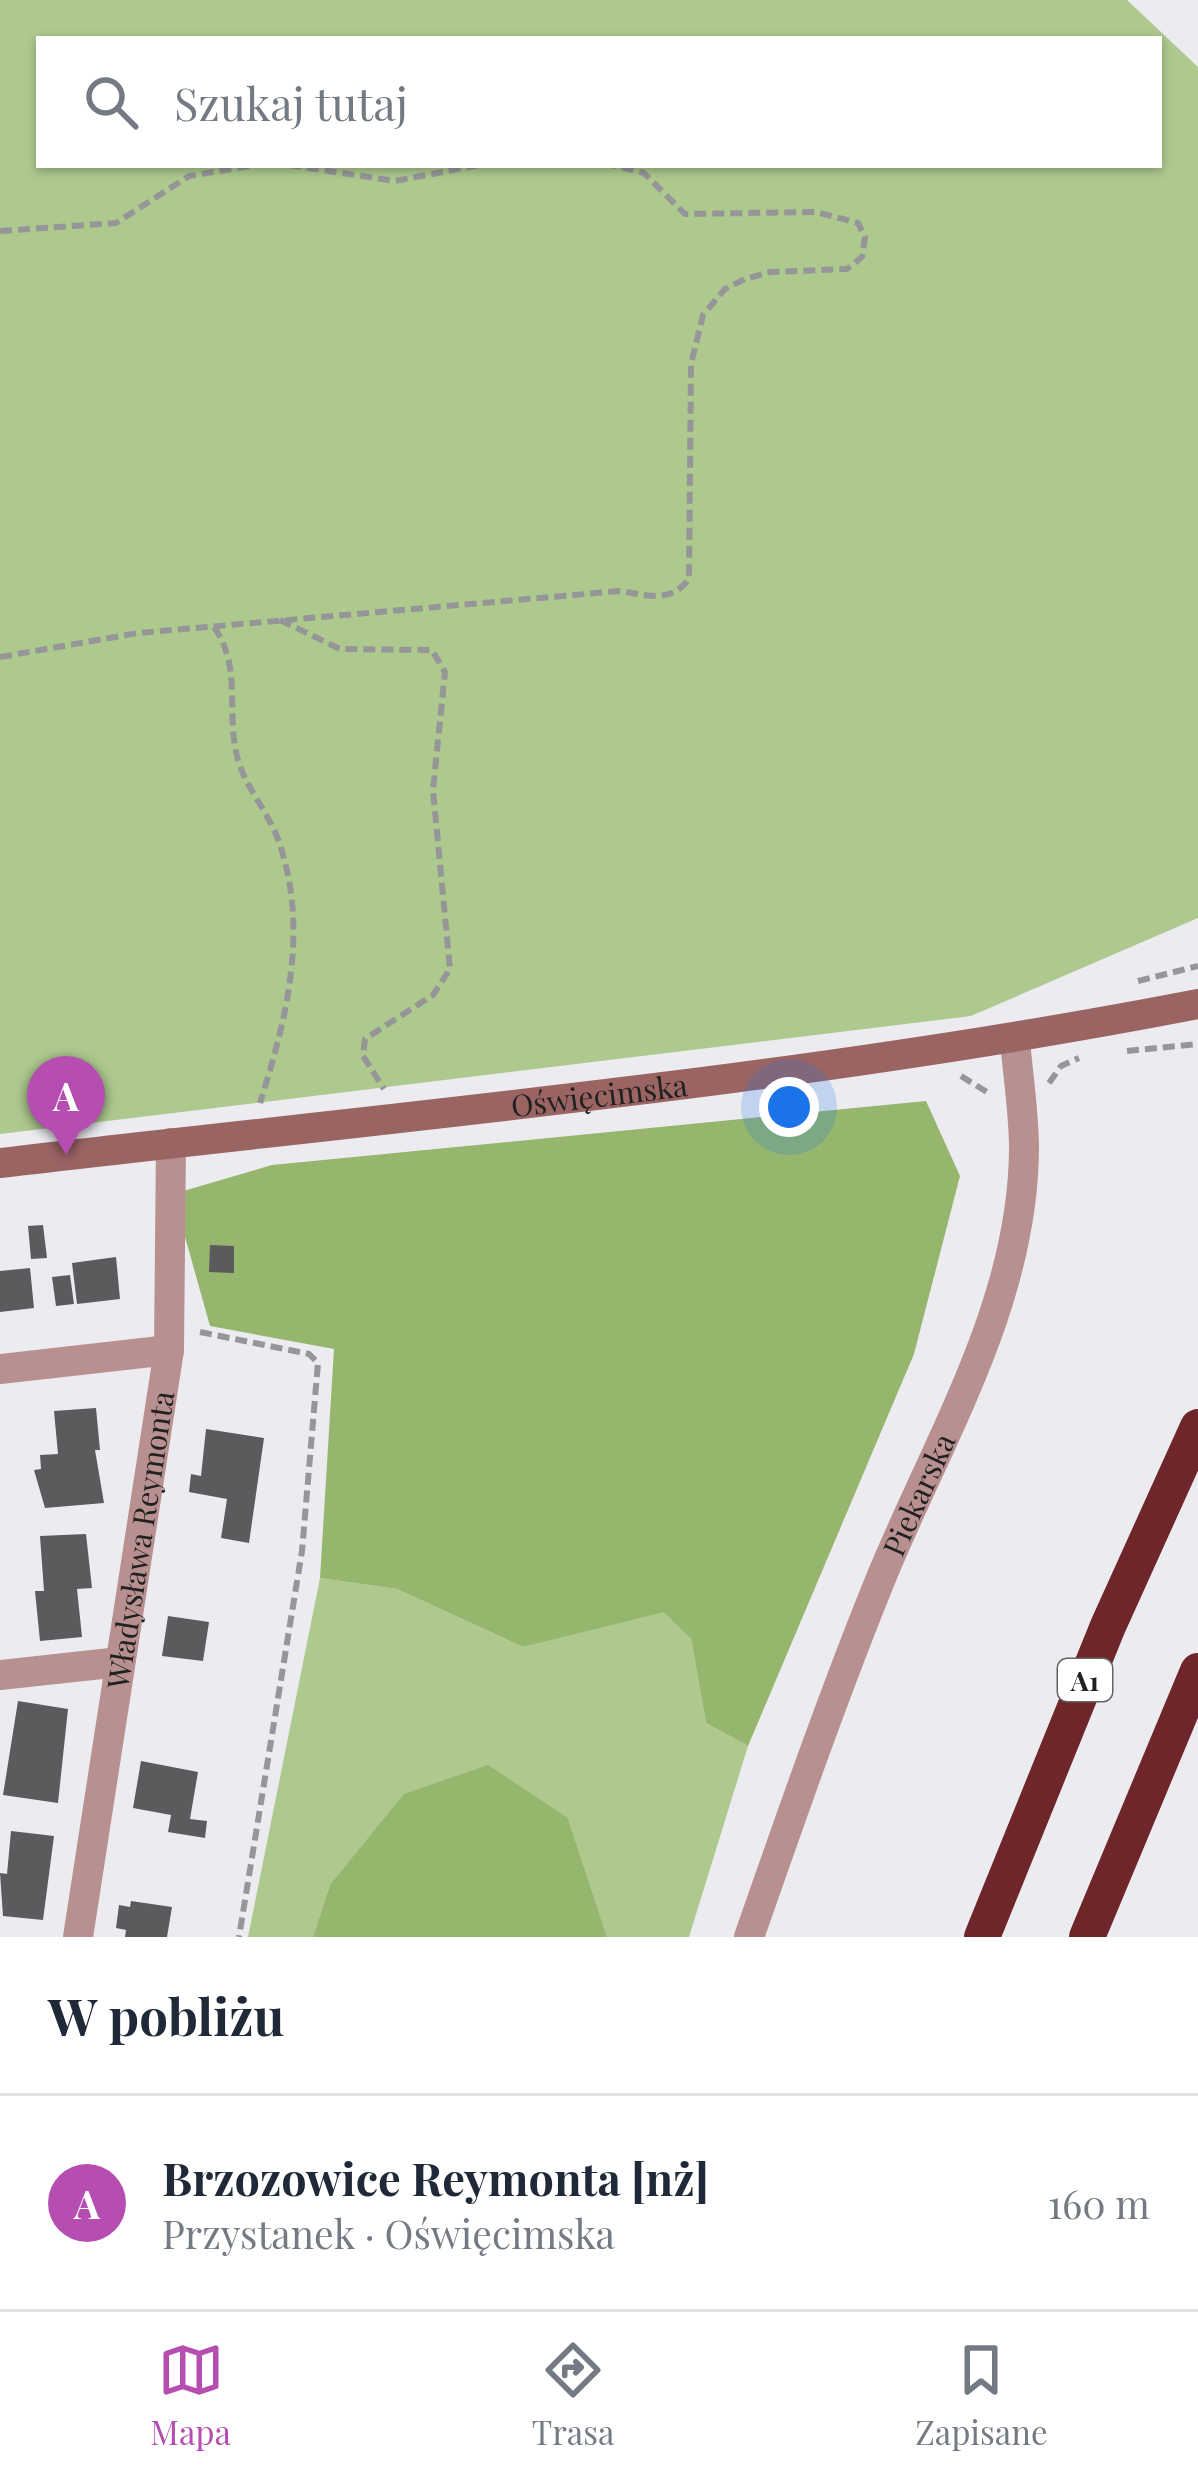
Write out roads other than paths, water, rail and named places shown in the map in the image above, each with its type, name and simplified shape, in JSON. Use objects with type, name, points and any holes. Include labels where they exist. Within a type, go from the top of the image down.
[{"type":"highway","name":"A1","points":[[982,1937],[1100,1644],[1198,1427]]},
{"type":"highway","points":[[1087,1937],[1198,1672]]},
{"type":"street","name":"Oświęcimska","points":[[0,1163],[1015,1040],[1198,1004]]},
{"type":"street","name":"Piekarska","points":[[749,1937],[882,1575],[978,1363],[1007,1274],[1024,1149],[1015,1040]]},
{"type":"street","name":"Władysława Reymonta","points":[[78,1937],[169,1338],[171,1143]]},
{"type":"street","points":[[0,1369],[169,1338]]},
{"type":"street","points":[[0,1675],[120,1661]]},
{"type":"place","name":"Brzozowice Reymonta [nż]","points":[[66,1155]]}]
